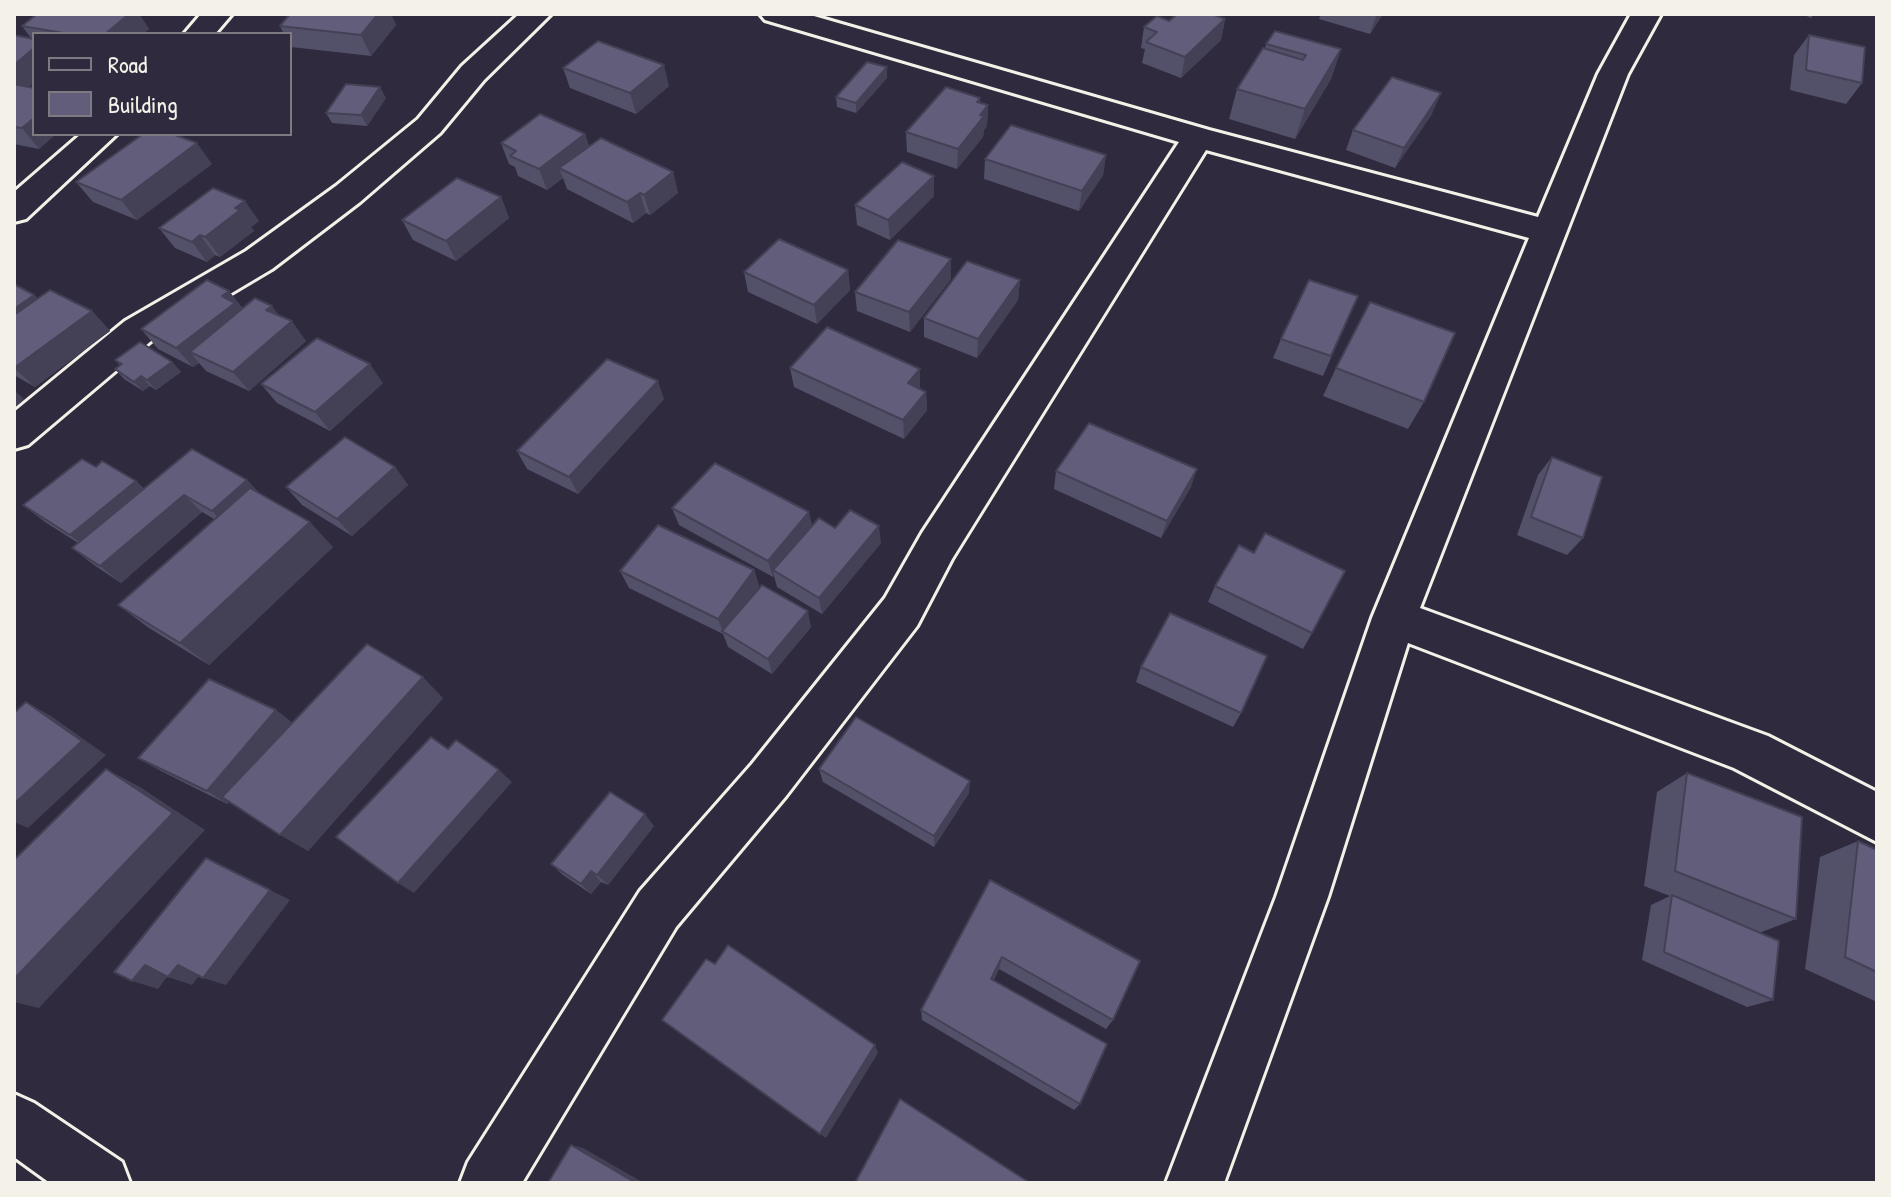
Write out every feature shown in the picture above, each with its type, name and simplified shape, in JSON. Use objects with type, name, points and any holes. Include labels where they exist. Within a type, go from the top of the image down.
[{"type":"street","points":[[14,434],[138,331],[259,260],[348,194],[429,126],[473,73],[536,14]]},
{"type":"street","points":[[775,14],[1198,137],[1549,232]]},
{"type":"street","points":[[1195,1183],[1302,897],[1394,618],[1613,74],[1646,14]]},
{"type":"street","points":[[14,211],[99,136]]},
{"type":"street","points":[[489,1183],[658,909],[769,780],[901,612],[937,546],[1198,137]]},
{"type":"street","points":[[1394,618],[1751,752],[1877,818]]},
{"type":"street","points":[[14,1123],[101,1183]]},
{"type":"building","points":[[37,14],[129,14],[107,32],[57,32],[22,26]]},
{"type":"building","points":[[290,14],[378,14],[361,35],[280,26]]},
{"type":"building","points":[[1177,14],[1212,14],[1225,19],[1185,57],[1146,42],[1157,32],[1144,27],[1157,16],[1169,21]]},
{"type":"building","points":[[1275,31],[1341,49],[1305,109],[1237,89],[1263,48],[1303,60],[1306,55],[1266,44]]},
{"type":"building","points":[[14,35],[32,39],[32,50],[14,65]]},
{"type":"building","points":[[1809,35],[1865,47],[1862,83],[1806,70]]},
{"type":"building","points":[[598,41],[664,65],[630,93],[563,68]]},
{"type":"building","points":[[867,62],[887,67],[856,103],[836,97]]},
{"type":"building","points":[[1392,77],[1441,93],[1404,148],[1353,130]]},
{"type":"building","points":[[14,84],[32,88],[32,120],[22,128],[14,127]]},
{"type":"building","points":[[346,84],[380,87],[361,115],[326,113]]},
{"type":"building","points":[[946,87],[980,98],[977,102],[988,105],[980,115],[984,116],[958,149],[906,132]]},
{"type":"building","points":[[540,114],[585,134],[539,169],[510,156],[516,151],[501,143]]},
{"type":"building","points":[[1011,125],[1106,155],[1082,191],[985,159]]},
{"type":"building","points":[[140,136],[178,136],[197,143],[121,200],[76,182]]},
{"type":"building","points":[[601,138],[673,172],[644,195],[640,193],[627,202],[559,168]]},
{"type":"building","points":[[902,162],[934,176],[888,220],[855,205]]},
{"type":"building","points":[[457,178],[501,197],[446,241],[402,220]]},
{"type":"building","points":[[213,188],[245,201],[235,208],[240,210],[205,237],[200,235],[192,242],[159,228]]},
{"type":"building","points":[[779,239],[848,270],[814,305],[744,272]]},
{"type":"building","points":[[898,240],[951,259],[909,312],[855,292]]},
{"type":"building","points":[[967,261],[1020,280],[978,339],[924,318]]},
{"type":"building","points":[[207,280],[229,291],[222,296],[235,303],[176,348],[141,329]]},
{"type":"building","points":[[1309,280],[1358,296],[1331,356],[1281,339]]},
{"type":"building","points":[[14,284],[34,295],[14,309]]},
{"type":"building","points":[[50,290],[92,311],[14,368],[14,315]]},
{"type":"building","points":[[255,298],[272,306],[266,310],[292,321],[233,372],[190,352]]},
{"type":"building","points":[[1370,302],[1455,333],[1424,402],[1336,368]]},
{"type":"building","points":[[827,327],[920,369],[908,383],[926,392],[903,420],[790,368]]},
{"type":"building","points":[[317,338],[370,364],[315,412],[261,384]]},
{"type":"building","points":[[140,342],[172,362],[147,380],[141,376],[134,382],[115,369],[122,364],[115,360]]},
{"type":"building","points":[[607,359],[658,381],[569,477],[517,451]]},
{"type":"building","points":[[1089,423],[1197,469],[1167,521],[1056,471]]},
{"type":"building","points":[[345,437],[395,467],[337,519],[286,487]]},
{"type":"building","points":[[192,449],[247,480],[212,511],[184,495],[100,566],[72,548]]},
{"type":"building","points":[[1552,457],[1602,477],[1583,538],[1531,517]]},
{"type":"building","points":[[82,459],[96,467],[102,461],[136,481],[70,535],[23,505]]},
{"type":"building","points":[[715,463],[809,512],[768,561],[672,508]]},
{"type":"building","points":[[250,488],[310,522],[180,643],[118,605]]},
{"type":"building","points":[[850,510],[879,526],[819,598],[773,570],[819,518],[835,528]]},
{"type":"building","points":[[658,525],[754,570],[718,619],[620,571]]},
{"type":"building","points":[[1265,533],[1345,571],[1312,633],[1215,586],[1239,545],[1254,553]]},
{"type":"building","points":[[762,585],[808,611],[768,659],[722,631]]},
{"type":"building","points":[[1170,613],[1267,656],[1241,713],[1141,667]]},
{"type":"building","points":[[367,644],[423,677],[280,835],[222,797]]},
{"type":"building","points":[[209,679],[276,710],[207,791],[138,758]]},
{"type":"building","points":[[26,702],[82,741],[14,804],[14,713]]},
{"type":"building","points":[[856,717],[970,781],[934,836],[819,769]]},
{"type":"building","points":[[431,737],[448,749],[456,740],[499,770],[398,883],[336,837]]},
{"type":"building","points":[[106,769],[173,813],[14,979],[14,860]]},
{"type":"building","points":[[1687,773],[1802,817],[1796,919],[1675,871]]},
{"type":"building","points":[[610,792],[645,814],[597,875],[591,871],[581,884],[551,864]]},
{"type":"building","points":[[1858,841],[1877,850],[1877,972],[1845,957]]},
{"type":"building","points":[[206,858],[270,890],[203,978],[178,965],[168,977],[145,965],[132,981],[114,972]]},
{"type":"building","points":[[990,880],[1140,961],[1113,1020],[1002,957],[991,979],[1107,1044],[1080,1104],[921,1010]]},
{"type":"building","points":[[1672,895],[1779,941],[1773,1000],[1664,952]]},
{"type":"building","points":[[728,945],[875,1045],[820,1134],[662,1020],[706,959],[715,964]]},
{"type":"building","points":[[900,1099],[1030,1183],[855,1183]]},
{"type":"building","points":[[571,1145],[636,1183],[548,1183]]}]
